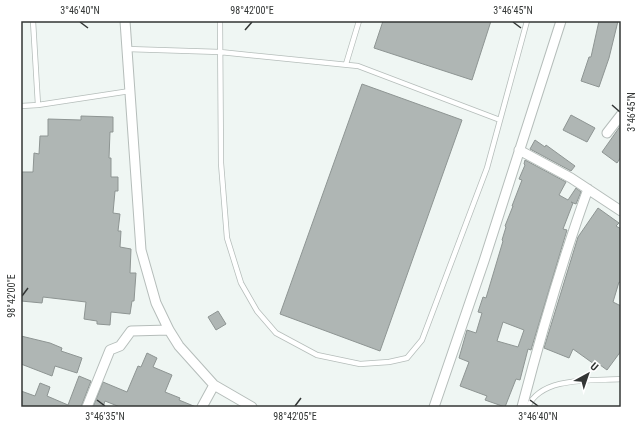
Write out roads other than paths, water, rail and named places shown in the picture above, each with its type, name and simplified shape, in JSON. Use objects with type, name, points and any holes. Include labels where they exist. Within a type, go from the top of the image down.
[{"type":"street","points":[[125,21],[141,250],[156,303],[169,330],[179,346],[214,385],[252,407]]},
{"type":"street","points":[[434,407],[484,261],[560,21]]},
{"type":"street","points":[[607,133],[621,115]]},
{"type":"street","points":[[520,150],[571,178],[621,211]]},
{"type":"street","points":[[522,407],[541,333],[568,245],[588,190]]},
{"type":"street","points":[[87,407],[110,350],[120,346],[131,331],[169,330]]},
{"type":"street","points":[[202,407],[214,385]]},
{"type":"lane","points":[[33,21],[38,105]]},
{"type":"lane","points":[[220,21],[221,163],[227,238],[241,283],[257,311],[276,334],[317,354],[360,364],[389,362],[407,358],[422,340],[487,168],[527,21]]},
{"type":"lane","points":[[346,64],[359,21]]},
{"type":"lane","points":[[127,49],[220,52],[358,66],[500,120]]},
{"type":"lane","points":[[21,106],[38,105],[130,91]]},
{"type":"lane","points":[[528,407],[539,393],[552,386],[568,382],[621,379]]}]
